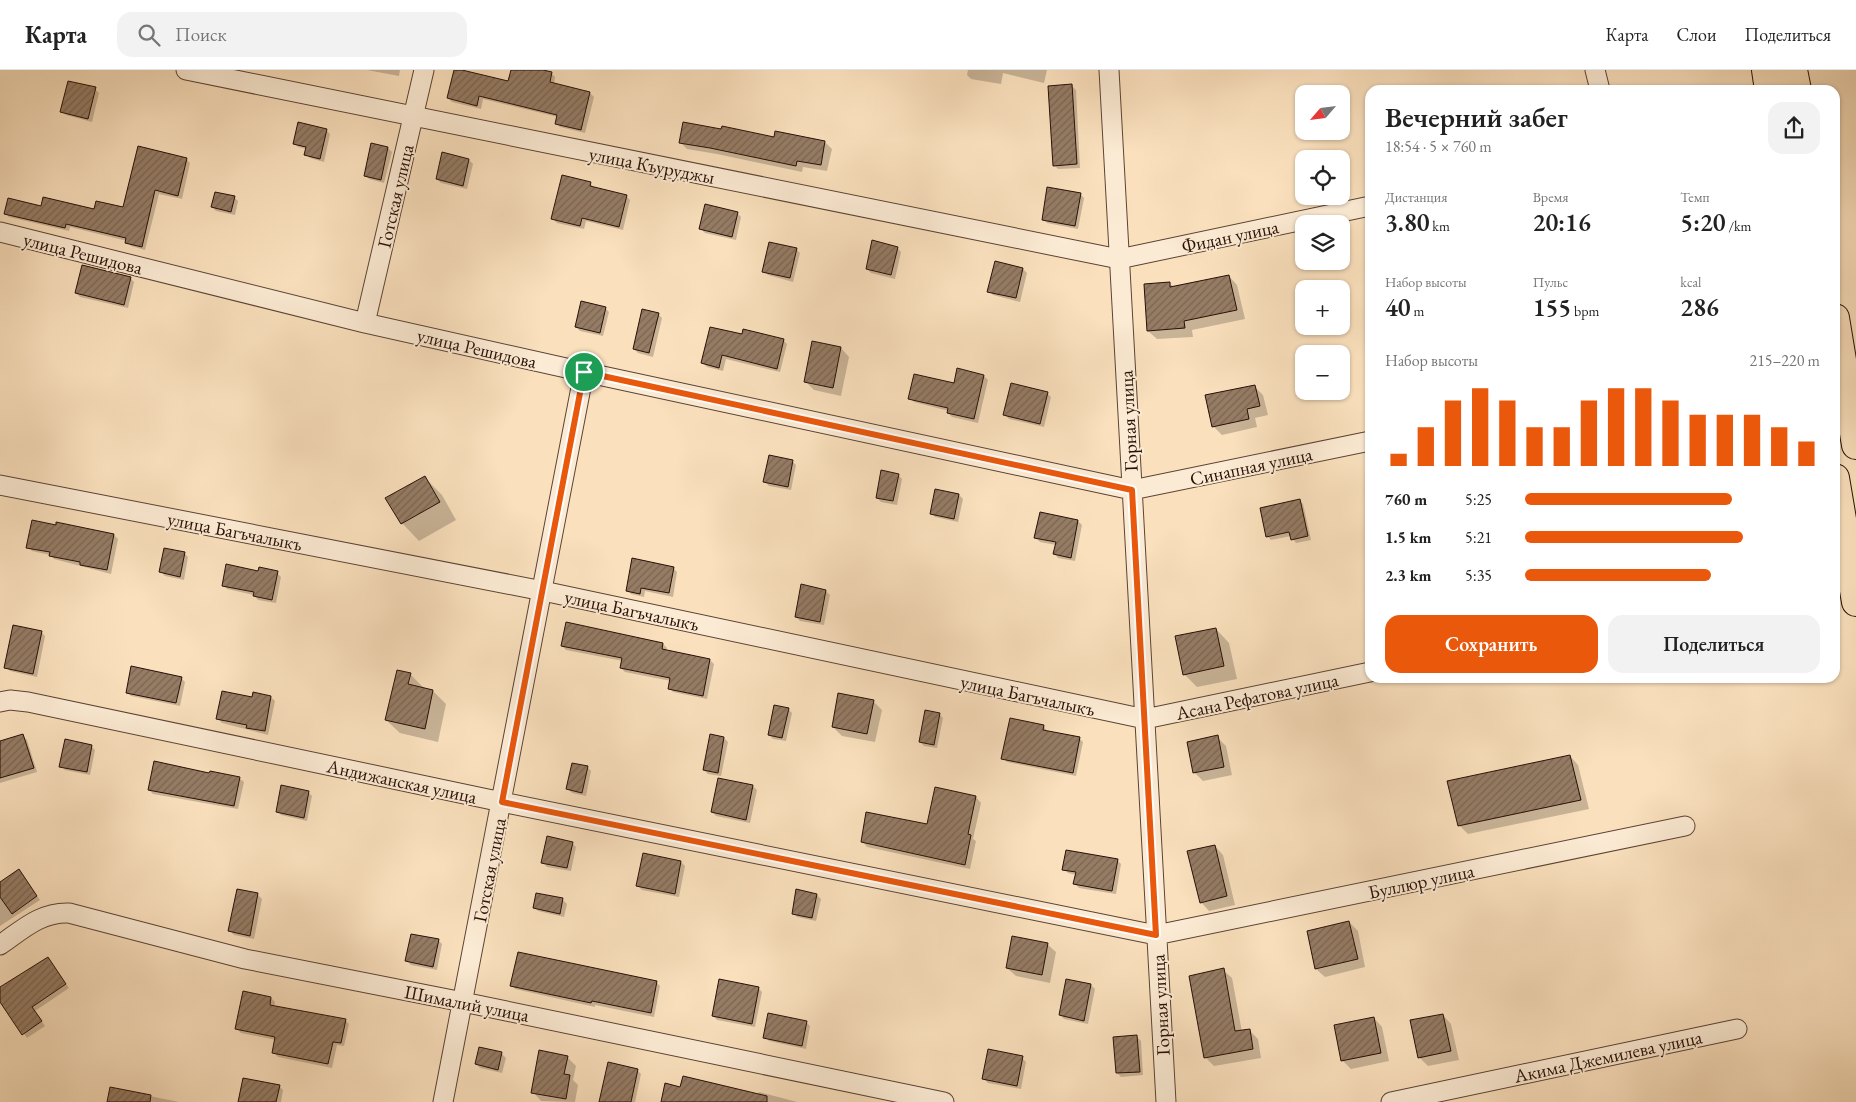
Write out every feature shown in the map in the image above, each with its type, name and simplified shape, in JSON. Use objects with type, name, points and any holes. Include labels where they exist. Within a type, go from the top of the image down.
[{"type":"main road","points":[[1766,70],[1769,85]]},
{"type":"main road","points":[[1793,70],[1795,85]]},
{"type":"main road","points":[[1840,348],[1856,445]]},
{"type":"main road","points":[[1840,508],[1856,602]]},
{"type":"street","name":"улица Къуруджы","points":[[186,70],[1119,259]]},
{"type":"street","name":"Готская улица","points":[[366,323],[424,70]]},
{"type":"street","name":"Горная улица","points":[[1109,70],[1166,1102]]},
{"type":"street","points":[[1595,70],[1599,85]]},
{"type":"street","name":"Фидан улица","points":[[1119,259],[1365,207]]},
{"type":"street","name":"улица Решидова","points":[[0,232],[366,323],[1132,490]]},
{"type":"street","name":"Готская улица","points":[[443,1102],[584,372]]},
{"type":"street","name":"Синапная улица","points":[[1132,490],[1365,442]]},
{"type":"street","name":"улица Багъчалыкъ","points":[[0,485],[543,591],[1145,719]]},
{"type":"street","name":"Асана Рефатова улица","points":[[1145,719],[1365,673]]},
{"type":"street","name":"Андижанская улица","points":[[0,702],[10,700],[28,702],[502,802],[1156,935]]},
{"type":"street","name":"Буллюр улица","points":[[1156,935],[1685,826]]},
{"type":"street","name":"Шималий улица","points":[[0,945],[44,916],[56,912],[69,913],[245,959],[463,1002],[944,1102]]},
{"type":"street","name":"Акима Джемилева улица","points":[[1391,1102],[1737,1029]]},
{"type":"building","points":[[454,70],[462,70],[508,81],[511,70],[543,70],[552,72],[550,82],[590,92],[581,130],[555,124],[557,115],[479,96],[477,106],[447,98]]},
{"type":"building","points":[[68,81],[96,87],[88,119],[60,112]]},
{"type":"building","points":[[1072,84],[1077,164],[1053,166],[1048,86]]},
{"type":"building","points":[[298,122],[327,129],[320,159],[304,155],[306,147],[293,144]]},
{"type":"building","points":[[683,122],[721,129],[722,126],[774,137],[775,131],[825,141],[821,165],[797,161],[796,166],[679,143]]},
{"type":"building","points":[[371,143],[388,147],[381,180],[364,176]]},
{"type":"building","points":[[138,146],[187,158],[178,196],[155,190],[142,247],[125,243],[126,238],[66,224],[65,228],[4,214],[8,198],[41,206],[43,197],[94,209],[96,201],[123,207]]},
{"type":"building","points":[[442,152],[469,159],[463,186],[436,179]]},
{"type":"building","points":[[562,175],[591,182],[590,186],[627,195],[619,227],[582,218],[580,226],[551,219]]},
{"type":"building","points":[[1047,187],[1081,193],[1075,226],[1042,220]]},
{"type":"building","points":[[215,192],[235,196],[231,212],[211,207]]},
{"type":"building","points":[[705,204],[738,212],[732,237],[699,229]]},
{"type":"building","points":[[872,240],[898,247],[891,275],[866,269]]},
{"type":"building","points":[[769,242],[797,248],[790,278],[762,272]]},
{"type":"building","points":[[995,261],[1023,268],[1016,298],[987,292]]},
{"type":"building","points":[[82,265],[131,277],[124,305],[75,293]]},
{"type":"building","points":[[1229,275],[1237,310],[1184,321],[1185,328],[1147,331],[1144,284],[1170,282],[1170,287]]},
{"type":"building","points":[[581,301],[606,307],[600,333],[575,327]]},
{"type":"building","points":[[642,309],[659,313],[649,353],[633,349]]},
{"type":"building","points":[[710,327],[742,334],[743,329],[784,339],[777,369],[722,355],[719,368],[701,363]]},
{"type":"building","points":[[812,341],[841,347],[833,388],[804,382]]},
{"type":"building","points":[[957,368],[984,375],[974,419],[947,413],[948,408],[908,399],[914,374],[954,383]]},
{"type":"building","points":[[1011,383],[1048,392],[1040,424],[1003,415]]},
{"type":"building","points":[[1255,385],[1260,406],[1247,409],[1249,419],[1212,427],[1205,395]]},
{"type":"building","points":[[769,455],[793,460],[788,487],[763,482]]},
{"type":"building","points":[[881,470],[899,474],[893,501],[876,498]]},
{"type":"building","points":[[425,476],[440,502],[401,524],[385,498]]},
{"type":"building","points":[[935,489],[959,494],[954,519],[930,514]]},
{"type":"building","points":[[1300,499],[1308,536],[1291,540],[1289,532],[1266,537],[1260,508]]},
{"type":"building","points":[[1040,512],[1078,520],[1071,558],[1053,554],[1056,542],[1034,538]]},
{"type":"building","points":[[32,520],[56,525],[56,522],[114,534],[107,570],[49,556],[50,552],[26,548]]},
{"type":"building","points":[[164,548],[185,552],[180,577],[159,572]]},
{"type":"building","points":[[632,558],[674,567],[669,593],[641,588],[640,594],[626,591]]},
{"type":"building","points":[[226,564],[258,571],[259,567],[278,571],[272,600],[253,596],[254,592],[222,586]]},
{"type":"building","points":[[801,584],[826,590],[820,622],[795,617]]},
{"type":"building","points":[[566,622],[663,643],[662,649],[710,659],[703,696],[668,689],[670,678],[620,668],[622,658],[561,646]]},
{"type":"building","points":[[13,625],[42,631],[33,674],[4,668]]},
{"type":"building","points":[[1216,628],[1224,666],[1183,675],[1175,636]]},
{"type":"building","points":[[131,666],[182,677],[176,703],[126,693]]},
{"type":"building","points":[[397,670],[411,673],[408,684],[433,690],[425,729],[385,720]]},
{"type":"building","points":[[222,691],[252,697],[253,692],[271,696],[265,731],[246,728],[247,725],[216,719]]},
{"type":"building","points":[[838,693],[874,700],[867,734],[832,727]]},
{"type":"building","points":[[774,705],[789,708],[782,738],[768,735]]},
{"type":"building","points":[[925,710],[940,713],[934,745],[919,742]]},
{"type":"building","points":[[1010,718],[1044,725],[1043,730],[1080,737],[1073,773],[1001,759]]},
{"type":"building","points":[[23,734],[34,768],[0,778],[0,741]]},
{"type":"building","points":[[710,734],[724,737],[718,773],[703,770]]},
{"type":"building","points":[[1218,735],[1224,767],[1193,773],[1187,742]]},
{"type":"building","points":[[65,739],[92,745],[87,772],[59,767]]},
{"type":"building","points":[[1570,755],[1581,800],[1458,826],[1447,781]]},
{"type":"building","points":[[154,761],[209,773],[210,771],[240,777],[234,806],[148,790]]},
{"type":"building","points":[[572,763],[588,766],[582,793],[566,789]]},
{"type":"building","points":[[718,778],[753,785],[746,820],[711,812]]},
{"type":"building","points":[[281,785],[309,791],[304,818],[276,812]]},
{"type":"building","points":[[935,787],[976,796],[968,834],[971,835],[965,865],[861,842],[866,812],[927,824]]},
{"type":"building","points":[[547,836],[573,842],[567,868],[541,863]]},
{"type":"building","points":[[1215,845],[1227,896],[1200,903],[1187,851]]},
{"type":"building","points":[[1066,850],[1118,859],[1112,891],[1073,884],[1076,872],[1062,870]]},
{"type":"building","points":[[643,853],[681,861],[675,894],[636,886]]},
{"type":"building","points":[[19,869],[37,896],[12,914],[0,897],[0,882]]},
{"type":"building","points":[[237,889],[258,893],[250,936],[228,931]]},
{"type":"building","points":[[796,889],[817,894],[812,918],[792,914]]},
{"type":"building","points":[[536,893],[563,898],[560,914],[533,908]]},
{"type":"building","points":[[1349,921],[1358,959],[1315,969],[1307,931]]},
{"type":"building","points":[[411,934],[439,939],[433,967],[405,961]]},
{"type":"building","points":[[1012,936],[1048,943],[1042,975],[1006,968]]},
{"type":"building","points":[[518,952],[657,981],[651,1013],[510,986]]},
{"type":"building","points":[[48,957],[66,984],[32,1007],[42,1021],[22,1035],[0,1002],[0,987]]},
{"type":"building","points":[[1224,968],[1235,1031],[1250,1029],[1253,1049],[1204,1058],[1189,976]]},
{"type":"building","points":[[719,979],[759,987],[752,1024],[712,1016]]},
{"type":"building","points":[[1066,979],[1091,984],[1084,1021],[1059,1015]]},
{"type":"building","points":[[243,991],[271,997],[270,1005],[346,1019],[341,1043],[333,1042],[328,1064],[272,1053],[275,1037],[235,1029]]},
{"type":"building","points":[[768,1013],[807,1021],[802,1046],[763,1038]]},
{"type":"building","points":[[1443,1014],[1451,1051],[1418,1058],[1410,1020]]},
{"type":"building","points":[[1374,1017],[1381,1053],[1341,1061],[1334,1025]]},
{"type":"building","points":[[1137,1035],[1140,1072],[1116,1073],[1113,1037]]},
{"type":"building","points":[[479,1047],[502,1052],[498,1070],[475,1064]]},
{"type":"building","points":[[988,1049],[1023,1056],[1017,1086],[982,1079]]},
{"type":"building","points":[[539,1050],[568,1056],[564,1074],[570,1075],[566,1099],[531,1093]]},
{"type":"building","points":[[608,1062],[638,1069],[631,1102],[599,1102]]},
{"type":"building","points":[[683,1076],[767,1096],[767,1102],[661,1102],[665,1083],[680,1087]]},
{"type":"building","points":[[243,1078],[280,1085],[276,1102],[238,1102]]},
{"type":"building","points":[[110,1087],[151,1095],[150,1102],[107,1102]]},
{"type":"route","points":[[584,372],[1132,490],[1156,935],[502,802],[584,372]]}]
